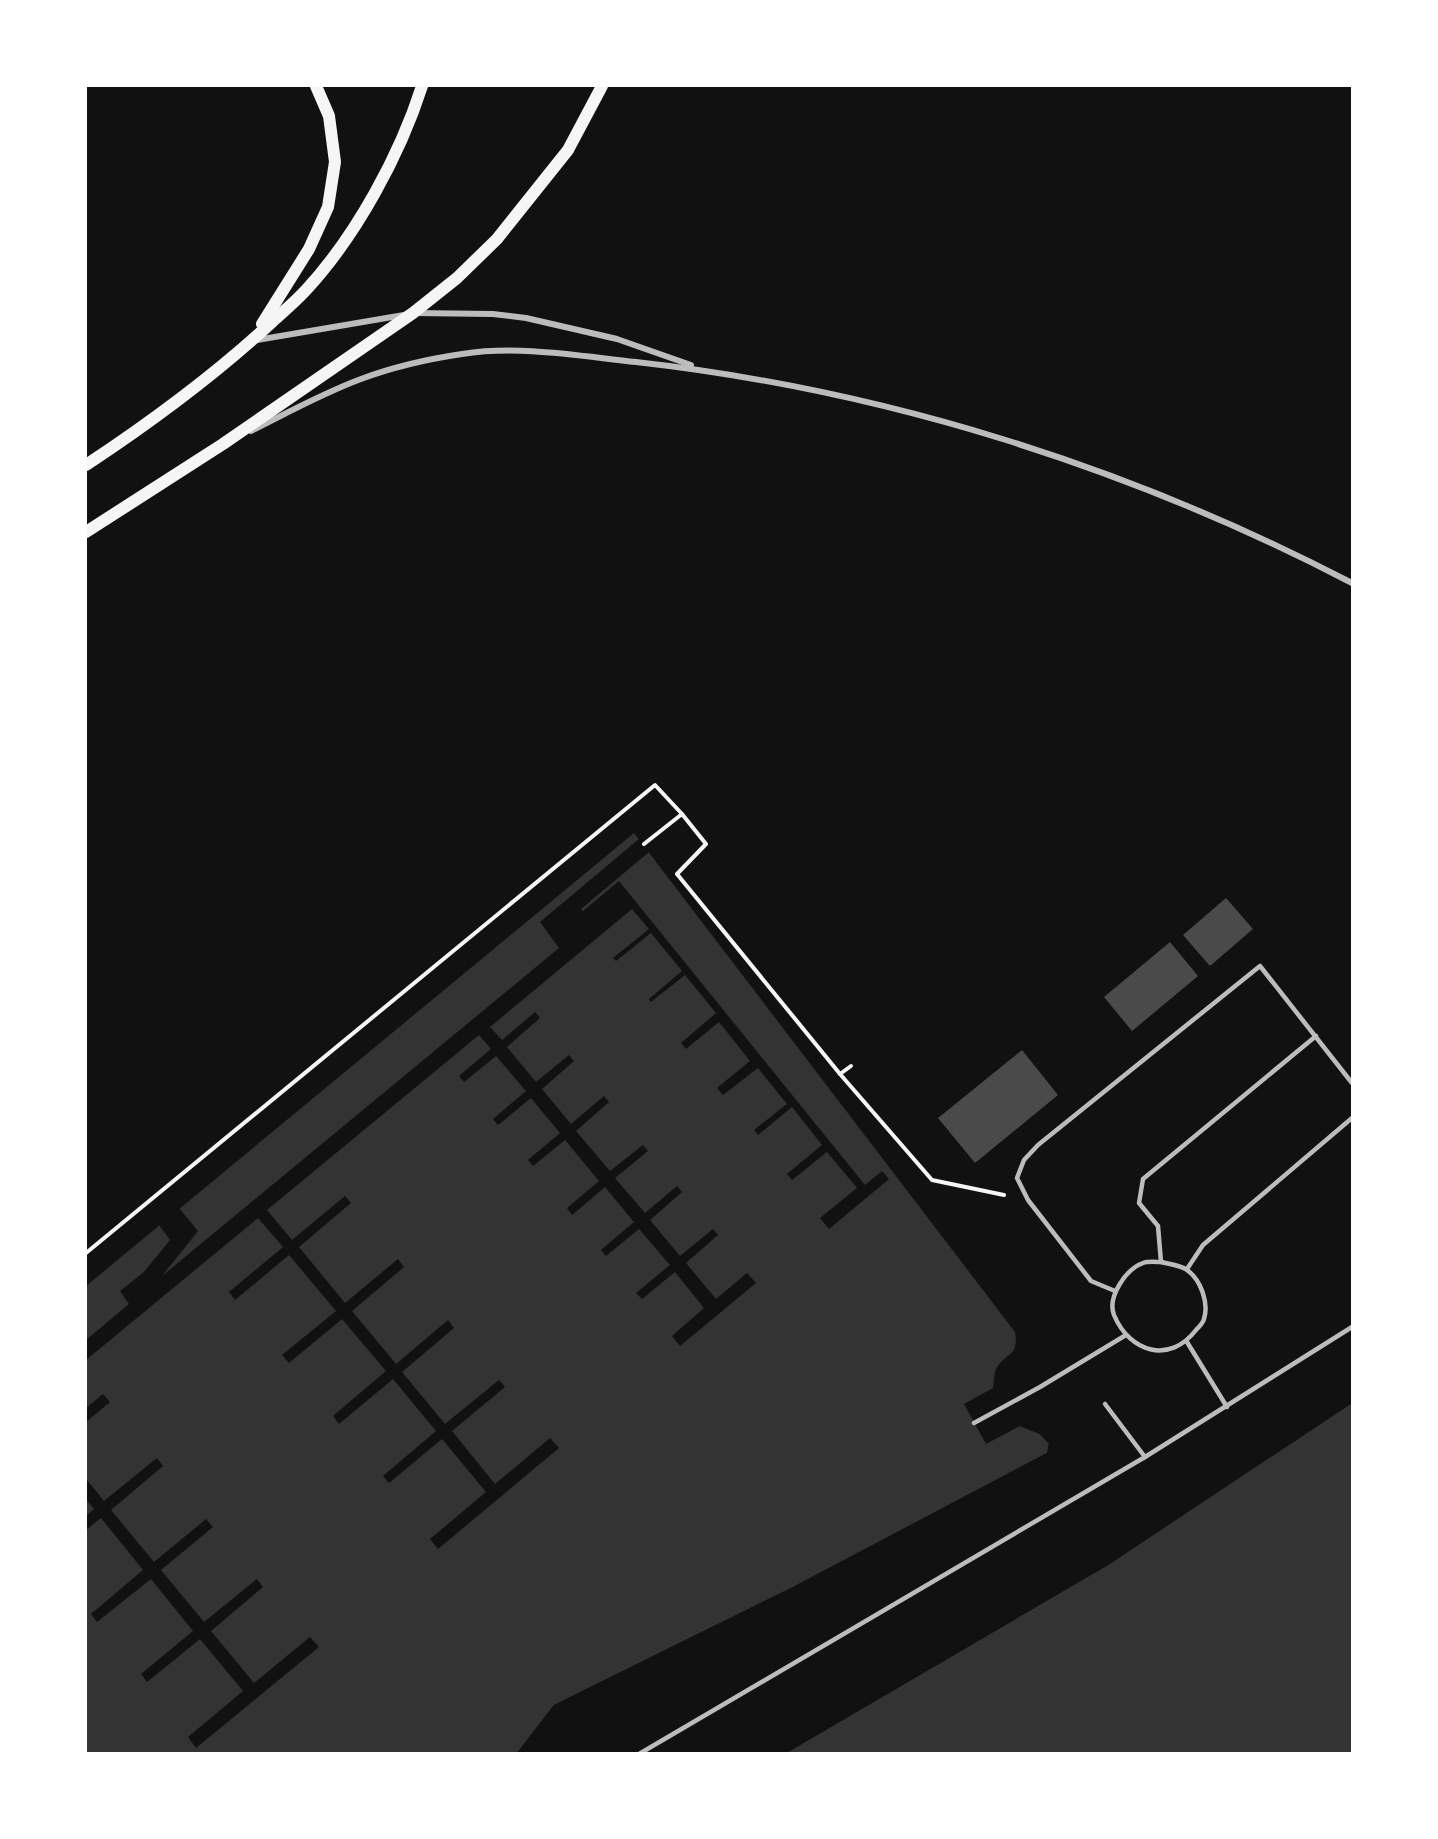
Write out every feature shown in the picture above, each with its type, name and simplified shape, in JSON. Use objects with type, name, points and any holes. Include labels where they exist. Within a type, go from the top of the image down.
[{"type":"main road","points":[[252,340],[309,249],[328,207],[334,162],[329,116],[316,86]]},
{"type":"main road","points":[[86,465],[189,393],[252,340],[306,290],[352,232],[387,168],[422,86]]},
{"type":"main road","points":[[86,532],[223,444],[413,313],[457,278],[497,239],[568,150],[602,86]]},
{"type":"street","points":[[252,340],[413,313],[493,314],[526,318],[617,339],[708,370]]},
{"type":"street","points":[[223,444],[361,379],[412,363],[465,353],[530,352],[708,370],[811,389],[901,410],[1012,441],[1111,475],[1208,514],[1303,557],[1353,583]]},
{"type":"lane","points":[[1115,1291],[1091,1281],[1028,1200],[1017,1178],[1024,1160],[1038,1145],[1260,966],[1353,1083]]},
{"type":"lane","points":[[1161,1262],[1158,1226],[1139,1203],[1143,1179],[1316,1036]]},
{"type":"lane","points":[[1187,1269],[1203,1245],[1353,1118]]},
{"type":"lane","points":[[1161,1262],[1187,1269],[1203,1289],[1204,1320],[1187,1342],[1163,1352],[1140,1347],[1126,1335],[1113,1313],[1115,1291],[1126,1276],[1142,1263],[1161,1262]]},
{"type":"lane","points":[[639,1754],[1227,1407],[1353,1327]]},
{"type":"lane","points":[[974,1423],[1040,1387],[1126,1335]]},
{"type":"lane","points":[[1187,1342],[1227,1407]]},
{"type":"lane","points":[[1105,1404],[1145,1456]]},
{"type":"path","points":[[86,1253],[655,785],[706,844],[677,874],[840,1074],[932,1180],[1028,1200]]},
{"type":"path","points":[[644,844],[682,814]]},
{"type":"path","points":[[840,1074],[851,1066]]},
{"type":"shaded area","points":[[634,833],[1015,1332],[1015,1346],[996,1369],[993,1388],[964,1404],[986,1444],[1020,1426],[1040,1434],[1049,1444],[1047,1453],[793,1587],[554,1705],[517,1753],[86,1754],[86,1286]]},
{"type":"shaded area","points":[[1352,1403],[1352,1753],[785,1754],[1108,1565]]},
{"type":"pier","points":[[639,839],[649,852],[581,909],[583,911],[619,881],[865,1185],[882,1171],[889,1179],[829,1229],[820,1218],[857,1188],[827,1152],[792,1180],[787,1174],[822,1145],[792,1107],[758,1135],[754,1130],[787,1104],[758,1068],[723,1095],[717,1088],[750,1061],[719,1022],[686,1049],[681,1043],[716,1013],[685,975],[651,1002],[649,999],[682,971],[651,933],[616,961],[613,958],[649,929],[632,909],[490,1027],[502,1040],[535,1012],[540,1018],[507,1047],[536,1082],[569,1055],[574,1061],[542,1089],[571,1124],[604,1096],[609,1102],[576,1131],[610,1171],[643,1145],[648,1151],[615,1178],[645,1213],[677,1186],[682,1192],[650,1220],[680,1256],[713,1229],[718,1235],[686,1263],[716,1299],[747,1273],[756,1283],[680,1346],[672,1336],[704,1308],[675,1272],[642,1299],[636,1293],[670,1265],[639,1229],[606,1256],[601,1250],[634,1222],[605,1187],[572,1215],[567,1208],[599,1181],[565,1140],[533,1166],[528,1160],[560,1133],[531,1098],[498,1125],[493,1119],[526,1091],[496,1056],[464,1082],[459,1076],[491,1049],[479,1035],[267,1210],[292,1240],[345,1196],[351,1203],[299,1247],[345,1303],[398,1259],[404,1267],[352,1311],[396,1364],[448,1320],[454,1328],[402,1372],[445,1424],[499,1380],[505,1387],[452,1431],[495,1484],[550,1438],[559,1448],[438,1549],[430,1539],[486,1492],[442,1439],[389,1483],[383,1476],[436,1431],[393,1379],[339,1424],[333,1416],[386,1371],[342,1319],[289,1363],[282,1355],[336,1311],[289,1255],[235,1300],[229,1292],[283,1247],[258,1218],[86,1360],[86,1340],[129,1304],[120,1291],[144,1272],[170,1240],[159,1225],[179,1208],[198,1231],[162,1276],[559,948],[540,922]]},
{"type":"pier","points":[[103,1394],[110,1402],[86,1422],[86,1408]]},
{"type":"pier","points":[[1352,1400],[1352,1403],[1108,1565],[782,1754],[816,1731],[1107,1563]]},
{"type":"pier","points":[[1024,1424],[1042,1432],[1051,1442],[1049,1455],[795,1589],[556,1708],[520,1754],[517,1753],[554,1705],[793,1587],[1047,1453],[1049,1444],[1040,1434],[1020,1426]]},
{"type":"pier","points":[[157,1458],[163,1466],[111,1510],[154,1562],[206,1519],[213,1527],[161,1570],[204,1622],[257,1579],[263,1587],[211,1631],[254,1683],[310,1637],[319,1647],[196,1748],[188,1737],[243,1691],[200,1639],[147,1682],[141,1674],[193,1631],[151,1579],[97,1622],[91,1614],[143,1570],[101,1518],[86,1530],[86,1516],[94,1509],[86,1499],[86,1479],[104,1501]]},
{"type":"building","points":[[1226,898],[1253,929],[1210,966],[1183,935]]},
{"type":"building","points":[[1170,942],[1198,976],[1132,1031],[1104,997]]},
{"type":"building","points":[[1022,1050],[1058,1095],[975,1163],[938,1118]]}]
